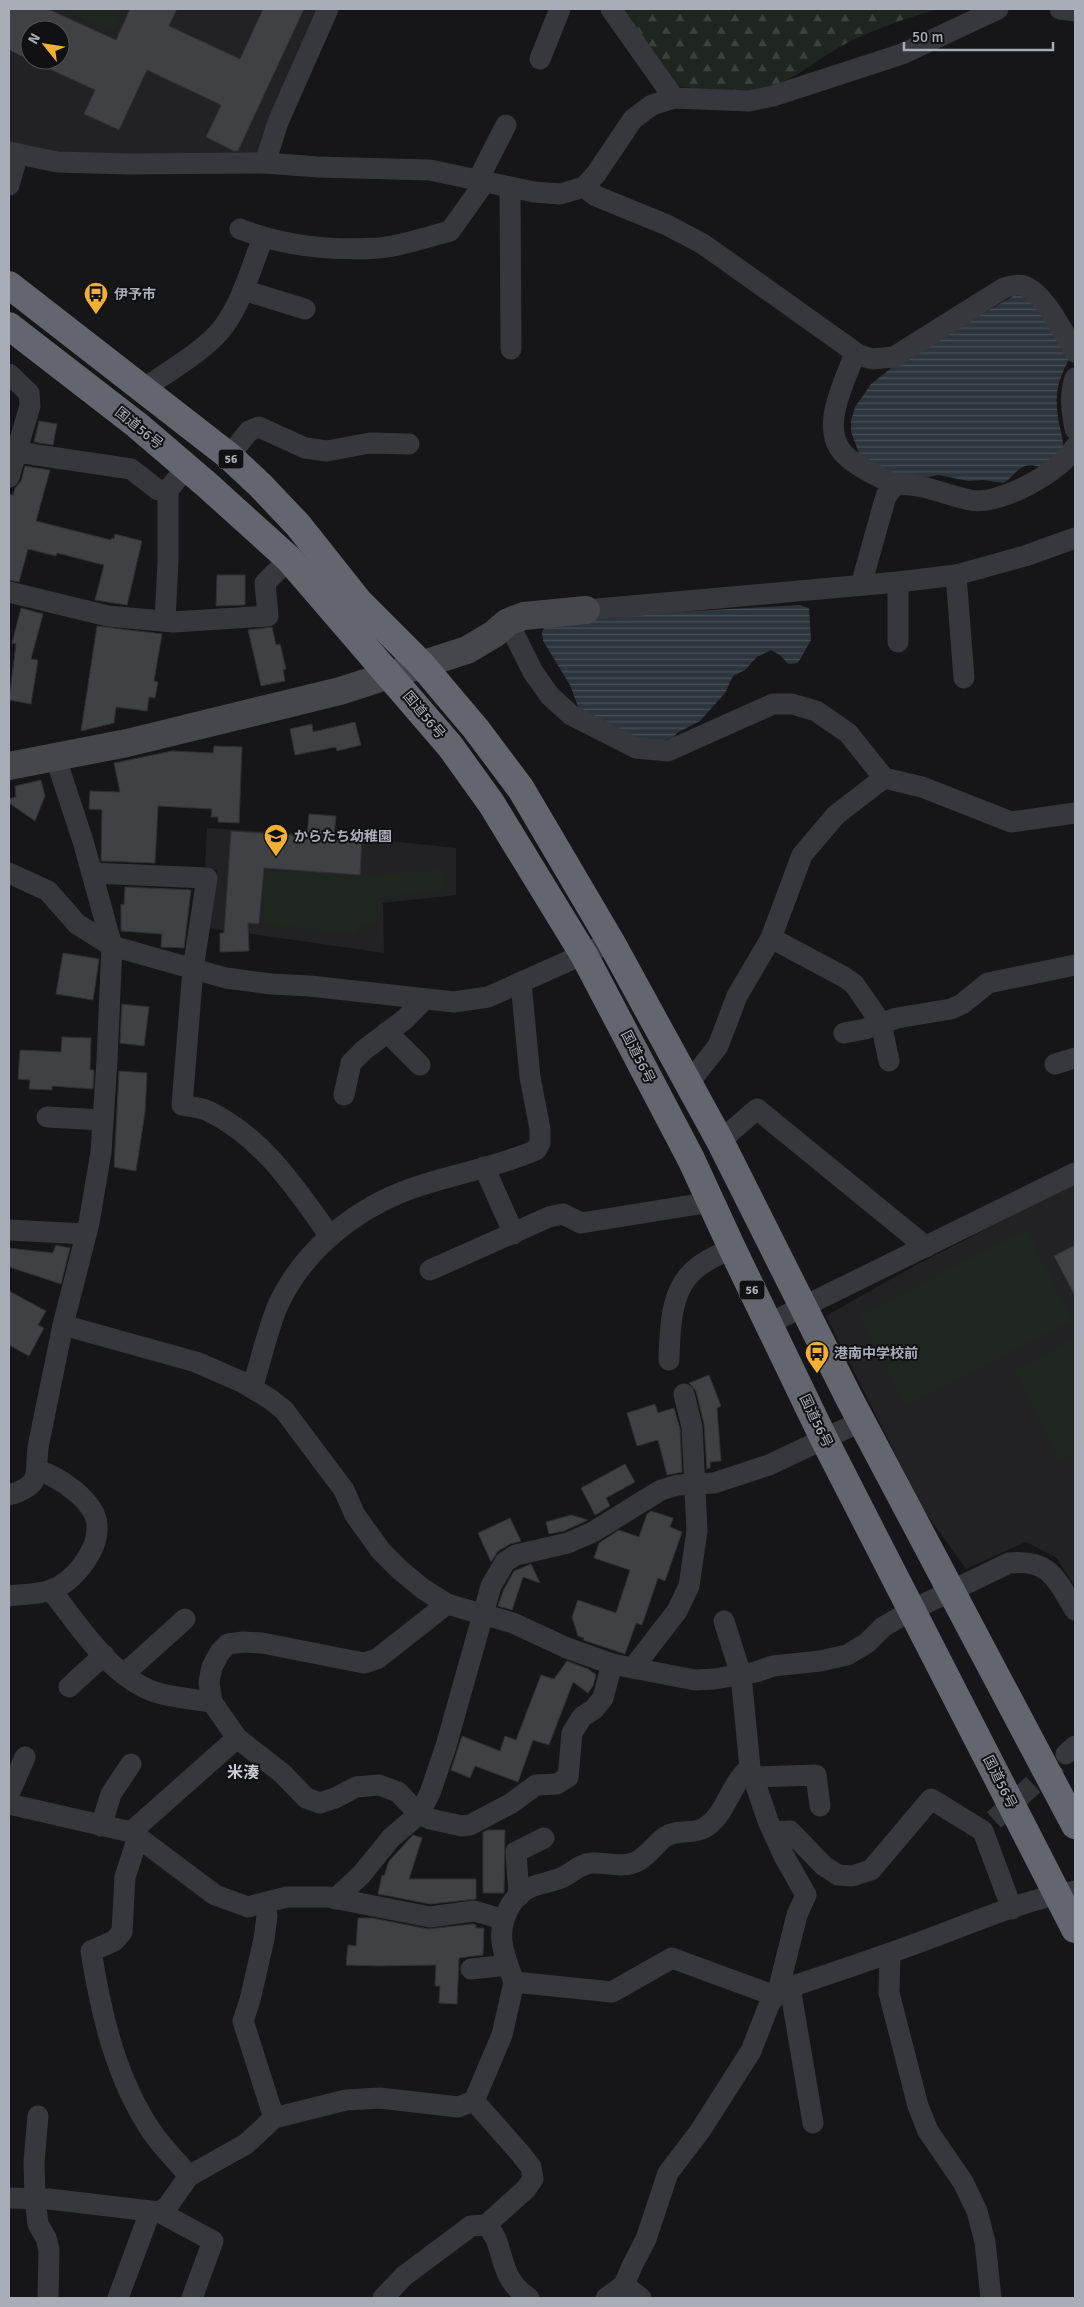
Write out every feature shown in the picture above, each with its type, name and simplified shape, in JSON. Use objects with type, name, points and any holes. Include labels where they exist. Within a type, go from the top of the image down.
[{"type":"highway","name":"56","points":[[9,285],[228,456],[260,485],[298,525],[359,602],[422,665],[476,729],[521,789],[611,942],[720,1141],[862,1421],[1075,1825]]},
{"type":"highway","name":"国道56号","points":[[9,326],[137,425],[187,467],[289,559],[450,746],[486,796],[584,955],[691,1159],[824,1439],[912,1610],[1066,1893],[1075,1930]]},
{"type":"street","points":[[265,163],[278,122],[328,9]]},
{"type":"street","points":[[540,59],[560,9]]},
{"type":"street","points":[[610,9],[674,98]]},
{"type":"street","points":[[9,185],[13,153],[57,162],[129,164],[265,163],[318,167],[430,170],[534,192],[560,194],[584,187],[596,174],[633,119],[652,105],[674,98],[749,101],[773,96],[902,54],[998,9]]},
{"type":"street","points":[[1060,9],[1075,11]]},
{"type":"street","points":[[240,229],[263,238],[298,246],[380,248],[450,232],[482,181],[506,125]]},
{"type":"street","points":[[510,187],[511,349]]},
{"type":"street","points":[[584,187],[596,196],[667,225],[703,244],[855,353],[872,359],[894,357],[1004,288],[1013,286],[1024,286],[1034,292],[1045,304],[1075,352]]},
{"type":"street","points":[[143,390],[201,348],[224,327],[242,290],[263,238]]},
{"type":"street","points":[[242,290],[305,309]]},
{"type":"street","points":[[855,353],[836,410],[833,432],[837,445],[845,455],[895,485],[903,484],[924,487],[971,501],[985,501],[1026,486],[1061,465],[1075,447]]},
{"type":"street","points":[[9,374],[29,393],[30,406],[15,447],[9,477]]},
{"type":"street","points":[[1075,378],[1072,386],[1072,409],[1075,429]]},
{"type":"street","points":[[228,456],[249,431],[259,426],[305,448],[327,451],[370,443],[409,444]]},
{"type":"street","points":[[15,447],[131,469],[158,490],[168,490]]},
{"type":"street","points":[[165,621],[168,561],[168,490],[187,467]]},
{"type":"street","points":[[861,586],[886,496],[895,485]]},
{"type":"street","points":[[9,766],[127,743],[340,692],[467,650],[494,634],[508,622],[524,616],[861,586],[956,575],[1025,556],[1075,538]]},
{"type":"street","points":[[9,592],[108,616],[165,621],[268,616],[265,583],[289,559]]},
{"type":"street","points":[[956,575],[964,678]]},
{"type":"street","points":[[898,582],[898,642]]},
{"type":"street","points":[[508,622],[533,672],[550,696],[571,715],[636,748],[668,751],[773,704],[792,704],[816,711],[848,733],[884,778],[922,787],[1011,822],[1075,813]]},
{"type":"street","points":[[9,1495],[26,1489],[34,1482],[38,1472],[36,1458],[63,1325],[86,1234],[100,1152],[103,1120],[112,946],[92,873],[55,756]]},
{"type":"street","points":[[688,1084],[718,1046],[737,996],[771,938],[802,855],[836,815],[884,778]]},
{"type":"street","points":[[9,872],[48,892],[78,924],[112,946],[226,978],[262,983],[310,986],[454,1002],[488,996],[611,942]]},
{"type":"street","points":[[92,873],[208,878],[193,969],[182,1105],[207,1110],[254,1142],[282,1170],[330,1236]]},
{"type":"street","points":[[771,938],[849,981],[881,1023],[889,1061]]},
{"type":"street","points":[[844,1033],[897,1018],[951,1009],[962,1004],[988,983],[1075,965]]},
{"type":"street","points":[[252,1388],[278,1306],[292,1278],[330,1236],[352,1219],[401,1192],[484,1168],[536,1150],[540,1143],[540,1129],[530,1077],[521,983]]},
{"type":"street","points":[[344,1095],[347,1074],[351,1063],[364,1050],[405,1019],[425,999]]},
{"type":"street","points":[[387,1032],[420,1064]]},
{"type":"street","points":[[1054,1064],[1075,1058]]},
{"type":"street","points":[[720,1141],[757,1109],[926,1247]]},
{"type":"street","points":[[47,1117],[103,1120]]},
{"type":"street","points":[[484,1168],[514,1234]]},
{"type":"street","points":[[768,1324],[1075,1173]]},
{"type":"street","points":[[430,1270],[549,1217],[563,1214],[581,1223],[711,1202]]},
{"type":"street","points":[[9,1230],[86,1234]]},
{"type":"street","points":[[669,1360],[670,1333],[677,1296],[684,1281],[698,1266],[732,1248]]},
{"type":"street","points":[[63,1325],[196,1362],[270,1398],[284,1410],[344,1490],[355,1515],[382,1550],[400,1570],[423,1589],[448,1604],[513,1623],[567,1648],[612,1664],[695,1680],[741,1675],[773,1666],[820,1661],[847,1655],[867,1643],[883,1627],[912,1610],[1009,1563],[1026,1561],[1048,1570],[1075,1610]]},
{"type":"street","points":[[633,1668],[676,1611],[689,1586],[697,1531],[696,1484],[692,1427],[684,1394]]},
{"type":"street","points":[[335,1899],[361,1874],[391,1838],[419,1814],[430,1793],[446,1746],[491,1586],[505,1562],[526,1553],[568,1543],[593,1532],[662,1490],[678,1485],[714,1483],[770,1465],[862,1421]]},
{"type":"street","points":[[9,1596],[51,1590],[71,1577],[88,1559],[96,1539],[98,1524],[91,1508],[77,1493],[50,1473],[38,1472]]},
{"type":"street","points":[[51,1590],[88,1638],[124,1674],[154,1692],[212,1702]]},
{"type":"street","points":[[448,1604],[377,1659],[364,1663],[262,1643],[243,1642],[228,1644],[220,1652],[212,1667],[209,1682],[212,1702],[237,1738],[283,1774],[306,1798],[320,1803],[335,1798],[356,1787],[379,1785],[398,1792],[419,1814],[430,1819],[470,1826],[510,1804],[536,1786],[557,1784],[568,1777],[571,1761],[572,1733],[582,1717],[594,1709],[603,1698],[612,1664]]},
{"type":"street","points":[[124,1674],[184,1619]]},
{"type":"street","points":[[724,1622],[741,1675],[752,1773],[773,1832],[806,1895],[797,1915],[784,1989],[813,2123]]},
{"type":"street","points":[[69,1688],[104,1655]]},
{"type":"street","points":[[189,2176],[152,2133],[132,2097],[114,2052],[98,1994],[91,1951],[114,1941],[122,1932],[125,1877],[134,1835],[237,1738]]},
{"type":"street","points":[[9,1794],[25,1756]]},
{"type":"street","points":[[101,1826],[111,1794],[131,1764]]},
{"type":"street","points":[[118,2298],[154,2212],[167,2207],[189,2176],[246,2144],[274,2118],[346,2100],[380,2098],[458,2107],[474,2101],[502,2034],[511,1973],[503,1950],[502,1919],[513,1901],[526,1889],[565,1876],[575,1868],[592,1863],[617,1866],[635,1863],[666,1836],[682,1831],[702,1830],[714,1819],[730,1799],[735,1782],[752,1773],[816,1775],[820,1806]]},
{"type":"street","points":[[773,1832],[790,1831],[824,1866],[838,1875],[852,1876],[871,1870],[931,1799],[989,1826],[1012,1909]]},
{"type":"street","points":[[9,1804],[134,1835],[215,1895],[248,1908],[287,1898],[335,1899],[430,1917],[474,1911],[502,1919]]},
{"type":"street","points":[[519,1896],[516,1852],[544,1838]]},
{"type":"street","points":[[471,1969],[511,1973],[579,1990],[612,1992],[672,1958],[767,1992],[784,1989],[890,1954],[1012,1909],[1066,1893]]},
{"type":"street","points":[[265,1903],[264,1939],[243,2022],[274,2118]]},
{"type":"street","points":[[890,1954],[889,1993],[918,2106],[928,2131],[963,2182],[977,2211],[985,2242],[987,2296]]},
{"type":"street","points":[[606,2298],[624,2285],[646,2239],[668,2173],[700,2131],[751,2051],[769,2005],[784,1989]]},
{"type":"street","points":[[383,2298],[404,2276],[471,2226],[486,2225],[526,2189],[533,2179],[531,2168],[520,2153],[474,2101]]},
{"type":"street","points":[[38,2116],[34,2162],[35,2199],[38,2224],[46,2238],[49,2250],[48,2298]]},
{"type":"street","points":[[9,2198],[35,2199],[154,2212],[213,2242],[192,2298]]},
{"type":"street","points":[[486,2225],[491,2229],[505,2270],[513,2285],[529,2298]]},
{"type":"street","points":[[624,2285],[641,2298]]},
{"type":"shaded area","points":[[9,9],[325,9],[260,153],[59,157],[9,147]]},
{"type":"shaded area","points":[[1015,295],[1031,297],[1071,356],[1060,381],[1057,396],[1063,451],[1040,467],[1033,465],[1022,467],[1003,483],[983,480],[968,481],[938,475],[924,478],[895,475],[860,456],[851,432],[851,420],[855,407],[871,384],[899,362]]},
{"type":"shaded area","points":[[800,605],[809,608],[811,640],[798,663],[788,664],[781,656],[771,650],[757,657],[745,670],[733,676],[725,693],[700,721],[677,733],[673,738],[657,742],[645,741],[580,712],[570,685],[543,641],[542,632],[545,625],[660,613]]},
{"type":"shaded area","points":[[207,828],[362,838],[456,848],[456,895],[383,903],[384,953],[210,928],[217,870],[205,869]]},
{"type":"shaded area","points":[[1075,1183],[1075,1587],[1057,1558],[1026,1542],[966,1569],[923,1509],[826,1316],[914,1266]]},
{"type":"green space","points":[[61,9],[124,9],[114,32]]},
{"type":"green space","points":[[606,9],[938,9],[867,33],[774,86],[747,92],[727,92],[707,91],[667,84]]},
{"type":"green space","points":[[443,869],[446,890],[377,899],[376,924],[359,924],[358,934],[261,924],[266,870],[360,876]]},
{"type":"green space","points":[[1027,1229],[1073,1320],[905,1406],[859,1315]]},
{"type":"green space","points":[[1075,1337],[1075,1452],[1059,1461],[1014,1370]]},
{"type":"building","points":[[9,9],[48,9],[116,40],[130,9],[177,9],[169,26],[240,59],[263,9],[304,9],[238,151],[234,151],[206,137],[221,105],[147,70],[119,130],[84,114],[95,90],[52,70],[70,70],[70,20],[20,20],[20,55],[9,50]]},
{"type":"building","points":[[39,421],[57,424],[53,445],[34,442]]},
{"type":"building","points":[[25,466],[50,470],[36,521],[111,540],[112,538],[114,539],[115,534],[142,541],[127,605],[95,600],[104,565],[57,553],[56,556],[28,549],[19,582],[9,580],[9,494],[13,495],[15,488],[21,481]]},
{"type":"building","points":[[217,575],[245,575],[245,605],[216,606]]},
{"type":"building","points":[[21,608],[43,614],[31,659],[38,660],[31,704],[9,700],[16,644],[12,643]]},
{"type":"building","points":[[97,626],[162,634],[154,681],[158,682],[155,698],[149,697],[147,711],[116,707],[114,723],[81,731]]},
{"type":"building","points":[[272,627],[276,645],[280,644],[286,669],[283,670],[285,681],[261,686],[248,630]]},
{"type":"building","points":[[355,722],[361,745],[337,751],[336,747],[295,755],[290,729],[312,724],[313,732]]},
{"type":"building","points":[[214,746],[242,747],[239,823],[218,822],[218,817],[211,817],[212,809],[158,806],[155,863],[101,861],[102,810],[89,809],[90,791],[120,792],[114,763],[172,751],[213,753]]},
{"type":"building","points":[[41,780],[45,796],[35,821],[9,803],[9,799],[16,797],[15,786]]},
{"type":"building","points":[[309,814],[336,816],[334,838],[362,840],[360,875],[264,868],[259,924],[248,923],[249,951],[220,952],[220,933],[224,933],[231,831],[307,836]]},
{"type":"building","points":[[125,887],[191,890],[184,948],[161,947],[162,934],[121,931],[121,904],[124,905]]},
{"type":"building","points":[[63,953],[99,959],[93,1000],[56,994]]},
{"type":"building","points":[[122,1004],[149,1007],[144,1046],[120,1043]]},
{"type":"building","points":[[62,1037],[91,1038],[90,1070],[94,1070],[93,1089],[52,1086],[52,1090],[29,1089],[30,1080],[18,1079],[20,1050],[61,1052]]},
{"type":"building","points":[[119,1071],[147,1073],[145,1112],[136,1171],[114,1167]]},
{"type":"building","points":[[56,1245],[70,1248],[61,1284],[9,1267],[9,1248],[53,1253]]},
{"type":"building","points":[[1075,1245],[1075,1296],[1054,1256]]},
{"type":"building","points":[[9,1291],[46,1311],[38,1325],[44,1328],[29,1356],[9,1345]]},
{"type":"building","points":[[709,1375],[721,1406],[717,1408],[721,1461],[710,1462],[710,1468],[707,1469],[704,1424],[696,1391],[689,1383]]},
{"type":"building","points":[[655,1404],[658,1413],[674,1408],[680,1429],[682,1472],[667,1475],[658,1440],[637,1446],[627,1413]]},
{"type":"building","points":[[625,1464],[635,1482],[606,1498],[610,1506],[595,1515],[581,1488]]},
{"type":"building","points":[[651,1511],[673,1518],[670,1527],[682,1532],[665,1581],[658,1578],[642,1625],[636,1623],[625,1654],[583,1640],[584,1638],[578,1636],[572,1617],[578,1600],[616,1613],[630,1570],[594,1558],[599,1543],[619,1530],[639,1537],[647,1514]]},
{"type":"building","points":[[571,1515],[588,1520],[564,1531],[549,1534],[546,1522]]},
{"type":"building","points":[[510,1518],[521,1541],[510,1544],[498,1551],[491,1562],[478,1533]]},
{"type":"building","points":[[531,1564],[540,1583],[523,1577],[512,1610],[498,1606],[503,1591],[514,1571]]},
{"type":"building","points":[[567,1661],[588,1669],[596,1675],[593,1686],[588,1693],[573,1682],[549,1745],[533,1740],[518,1782],[475,1766],[470,1778],[451,1770],[462,1736],[500,1751],[505,1736],[516,1740],[541,1675],[554,1679]]},
{"type":"building","points":[[488,1830],[505,1830],[504,1893],[483,1893],[483,1832]]},
{"type":"building","points":[[413,1835],[422,1838],[409,1879],[476,1879],[476,1899],[430,1904],[378,1894],[382,1875],[384,1876],[389,1861]]},
{"type":"building","points":[[358,1918],[372,1918],[428,1929],[473,1924],[476,1925],[476,1928],[484,1928],[483,1955],[459,1958],[457,2004],[439,2003],[440,1986],[435,1986],[436,1965],[346,1965],[348,1945],[356,1946]]},
{"type":"tunnel","points":[[994,1820],[1057,1763]]},
{"type":"place","name":"伊予市","points":[[96,315]]},
{"type":"place","name":"からたち幼稚園","points":[[276,857]]},
{"type":"place","name":"港南中学校前","points":[[817,1374]]},
{"type":"district","name":"米湊","points":[[243,1773]]}]
